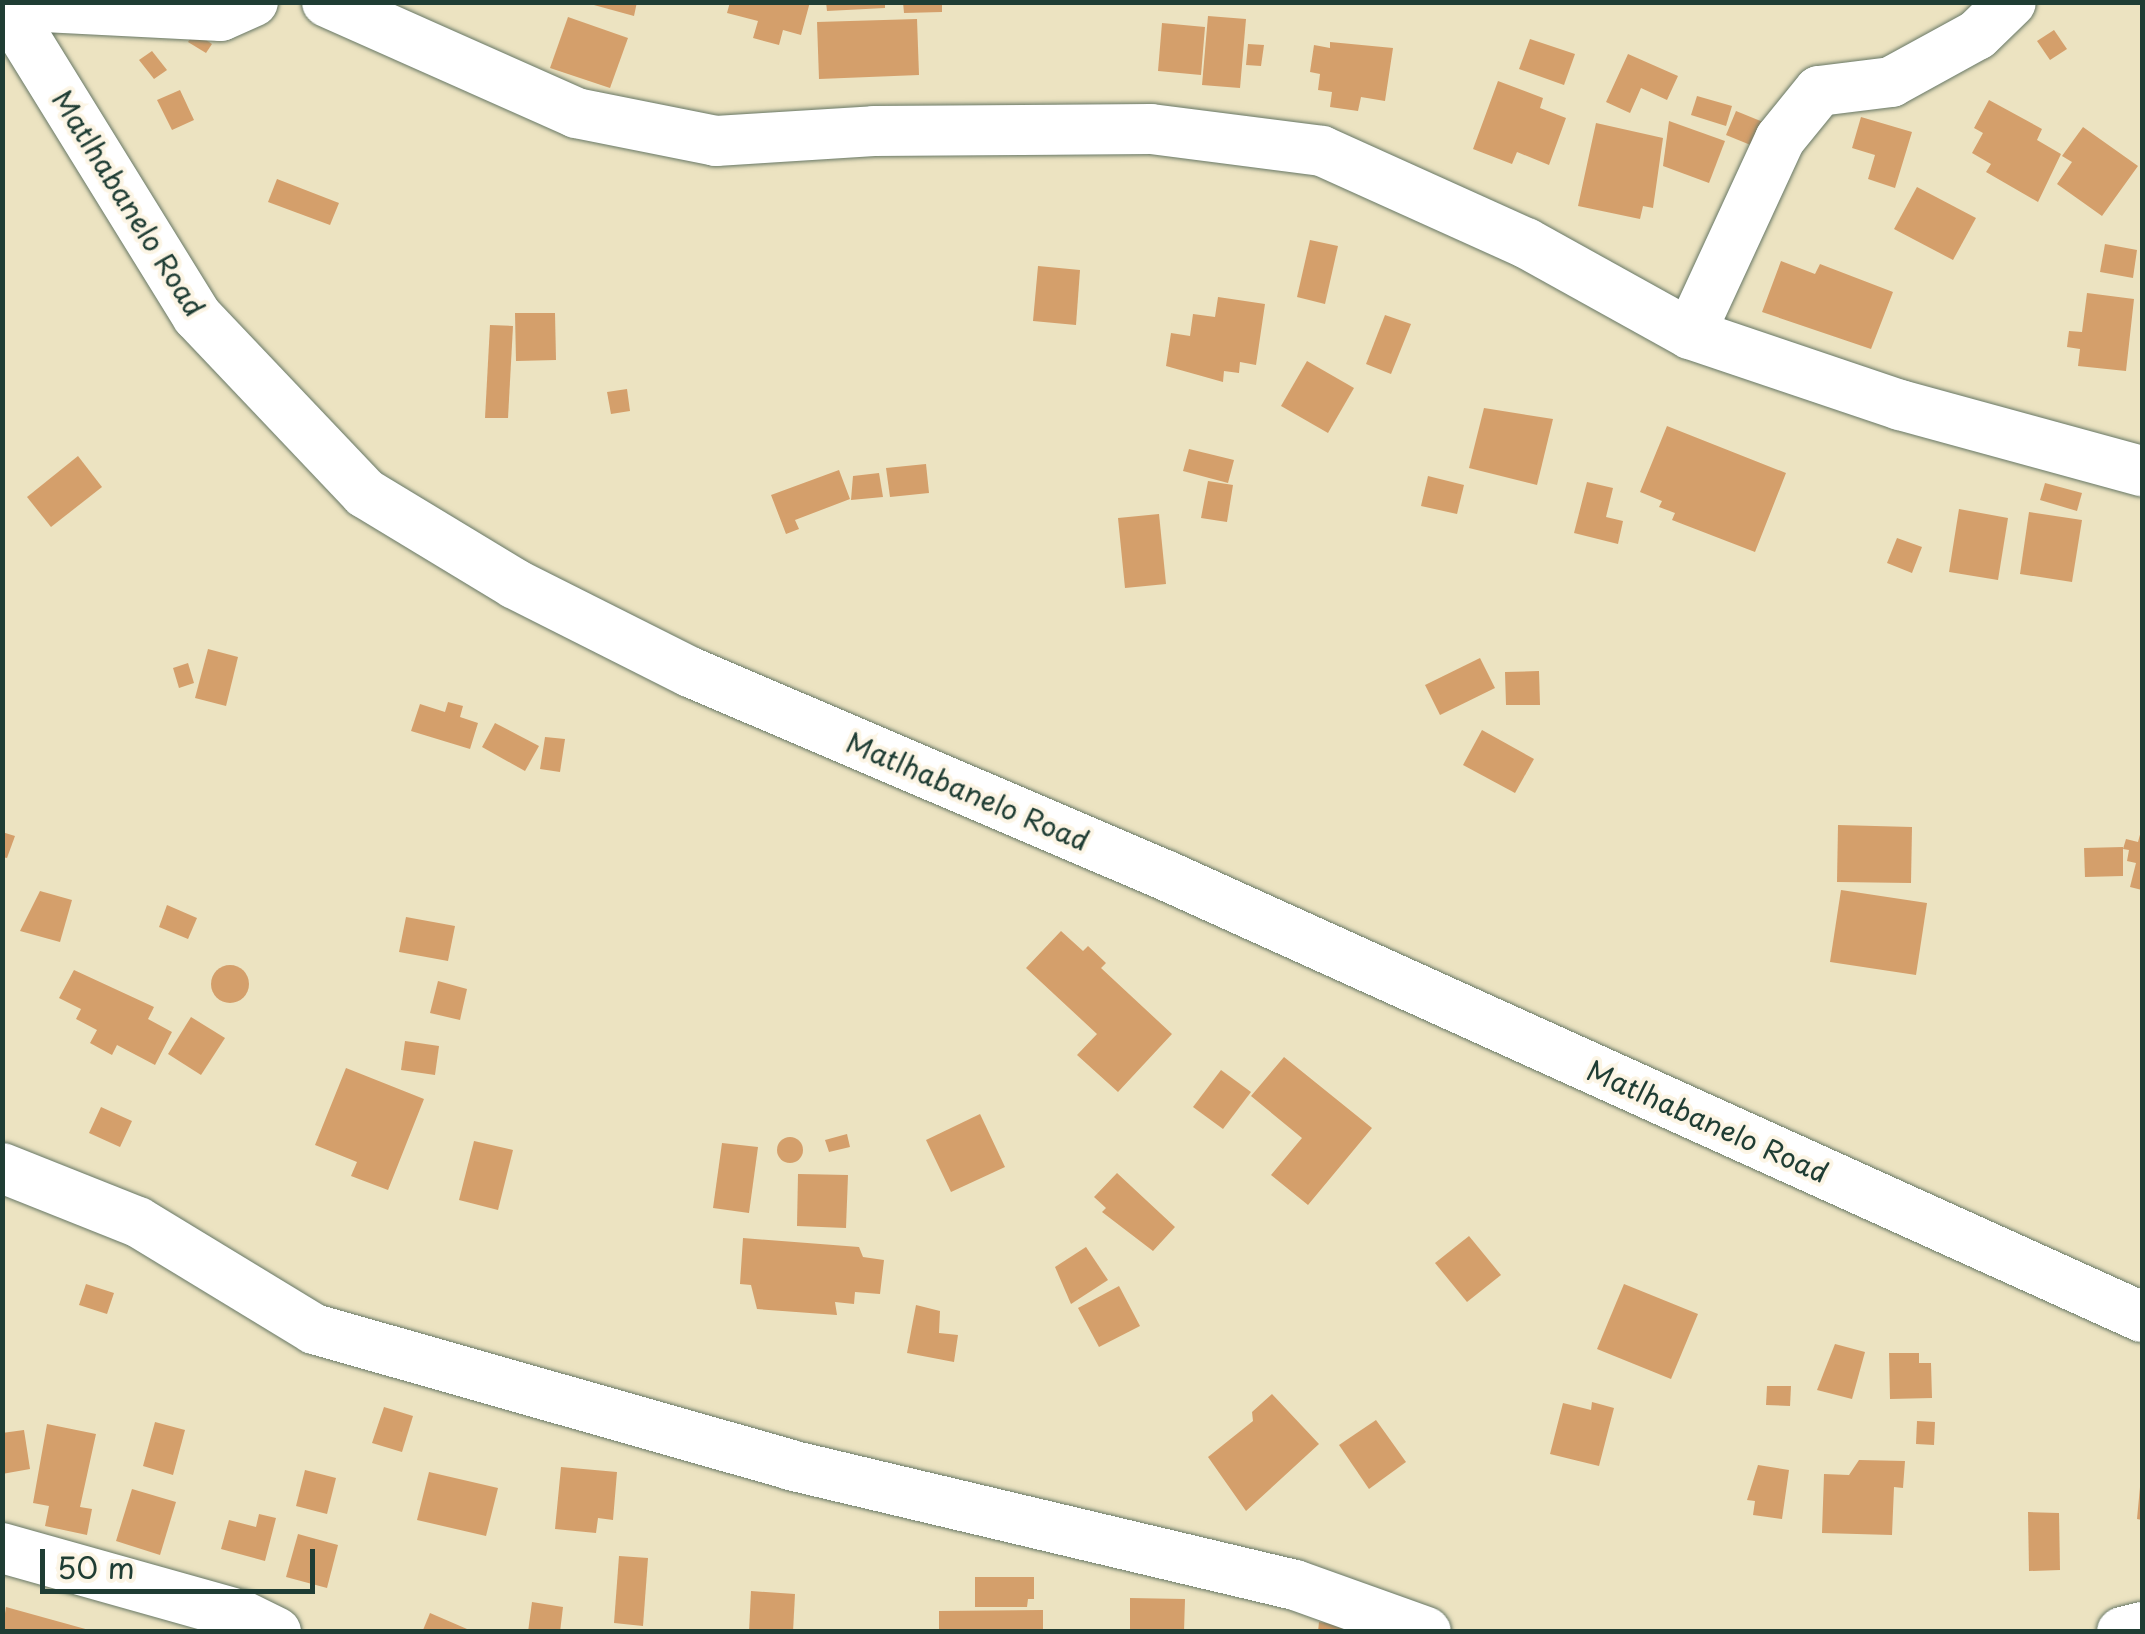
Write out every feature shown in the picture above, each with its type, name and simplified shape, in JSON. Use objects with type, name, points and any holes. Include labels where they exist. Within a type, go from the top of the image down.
[{"type":"street","points":[[4,4],[221,16],[253,2]]},
{"type":"street","points":[[327,2],[576,113],[716,141],[874,131],[1151,129],[1322,151],[1526,243],[1690,334],[1900,405],[2142,471]]},
{"type":"street","points":[[1690,334],[1780,140],[1819,91],[1892,82],[1977,34],[2011,2]]},
{"type":"street","name":"Matlhabanelo Road","points":[[4,4],[198,316],[365,493],[515,584],[690,672],[1167,876],[2142,1317]]},
{"type":"street","points":[[2,1168],[138,1222],[314,1329],[790,1465],[1294,1584],[1426,1632]]},
{"type":"street","points":[[2,1548],[185,1598],[276,1632]]},
{"type":"building","points":[[583,2],[637,2],[634,16]]},
{"type":"building","points":[[730,2],[810,2],[801,35],[783,30],[779,45],[753,38],[758,21],[727,13]]},
{"type":"building","points":[[826,2],[885,2],[885,8],[827,11]]},
{"type":"building","points":[[903,2],[942,2],[942,12],[904,13]]},
{"type":"building","points":[[1208,16],[1246,19],[1240,88],[1202,85]]},
{"type":"building","points":[[568,17],[628,38],[610,88],[550,68]]},
{"type":"building","points":[[917,19],[919,75],[819,79],[817,22]]},
{"type":"building","points":[[1162,23],[1205,27],[1201,75],[1158,71]]},
{"type":"building","points":[[2054,30],[2067,49],[2050,60],[2037,41]]},
{"type":"building","points":[[194,32],[212,44],[206,53],[188,42]]},
{"type":"building","points":[[1530,39],[1575,54],[1564,85],[1519,69]]},
{"type":"building","points":[[1330,42],[1393,48],[1385,101],[1361,97],[1358,111],[1330,107],[1332,92],[1318,90],[1320,74],[1310,72],[1314,45],[1330,48]]},
{"type":"building","points":[[1248,44],[1264,45],[1261,66],[1246,65]]},
{"type":"building","points":[[152,51],[167,70],[154,79],[139,60]]},
{"type":"building","points":[[1628,54],[1678,76],[1667,100],[1641,88],[1630,113],[1606,102]]},
{"type":"building","points":[[1498,81],[1543,98],[1540,108],[1566,118],[1549,165],[1517,152],[1512,164],[1473,149]]},
{"type":"building","points":[[180,90],[194,120],[172,130],[157,100]]},
{"type":"building","points":[[1697,96],[1732,106],[1726,126],[1691,115]]},
{"type":"building","points":[[1989,100],[2042,129],[2037,140],[2061,154],[2038,202],[1986,172],[1991,164],[1972,153],[1983,133],[1974,128]]},
{"type":"building","points":[[1736,111],[1763,122],[1753,146],[1726,135]]},
{"type":"building","points":[[1861,117],[1912,132],[1895,188],[1868,179],[1875,155],[1852,148]]},
{"type":"building","points":[[1669,121],[1725,141],[1709,183],[1663,166]]},
{"type":"building","points":[[1596,123],[1663,138],[1653,208],[1643,206],[1640,219],[1578,206]]},
{"type":"building","points":[[2083,127],[2138,166],[2102,216],[2057,184],[2072,162],[2062,156]]},
{"type":"building","points":[[277,179],[339,203],[330,225],[268,202]]},
{"type":"building","points":[[1917,187],[1976,218],[1953,260],[1894,229]]},
{"type":"building","points":[[1310,240],[1338,246],[1325,304],[1297,297]]},
{"type":"building","points":[[2105,244],[2137,250],[2133,278],[2100,272]]},
{"type":"building","points":[[1781,261],[1815,274],[1820,264],[1893,292],[1871,349],[1762,312]]},
{"type":"building","points":[[1038,266],[1080,270],[1076,325],[1033,321]]},
{"type":"building","points":[[2087,293],[2134,299],[2126,371],[2078,366],[2080,349],[2067,347],[2069,331],[2082,332]]},
{"type":"building","points":[[1218,297],[1265,304],[1256,365],[1240,362],[1239,373],[1224,371],[1223,382],[1166,366],[1171,333],[1190,336],[1193,314],[1215,317]]},
{"type":"building","points":[[515,313],[555,313],[556,360],[516,361]]},
{"type":"building","points":[[1385,315],[1411,324],[1391,374],[1366,364]]},
{"type":"building","points":[[490,325],[513,326],[508,418],[485,418]]},
{"type":"building","points":[[1307,361],[1354,388],[1328,433],[1281,406]]},
{"type":"building","points":[[627,389],[630,411],[611,414],[607,392]]},
{"type":"building","points":[[1484,408],[1553,419],[1537,485],[1469,468]]},
{"type":"building","points":[[1667,426],[1786,473],[1755,552],[1672,520],[1675,513],[1659,507],[1662,501],[1640,492]]},
{"type":"building","points":[[1189,449],[1234,460],[1228,483],[1183,471]]},
{"type":"building","points":[[78,456],[102,487],[51,527],[27,497]]},
{"type":"building","points":[[926,464],[929,493],[890,497],[886,468]]},
{"type":"building","points":[[839,470],[850,499],[795,520],[799,529],[786,534],[771,495]]},
{"type":"building","points":[[879,473],[883,497],[851,500],[853,476]]},
{"type":"building","points":[[1428,476],[1464,485],[1457,514],[1421,506]]},
{"type":"building","points":[[1208,481],[1233,485],[1227,522],[1201,518]]},
{"type":"building","points":[[1587,482],[1613,488],[1606,517],[1623,521],[1618,544],[1574,533]]},
{"type":"building","points":[[2045,483],[2082,493],[2077,511],[2040,500]]},
{"type":"building","points":[[1959,509],[2008,518],[1998,580],[1949,572]]},
{"type":"building","points":[[2029,512],[2082,520],[2072,582],[2020,574]]},
{"type":"building","points":[[1159,514],[1166,584],[1125,588],[1118,518]]},
{"type":"building","points":[[1897,538],[1922,547],[1912,573],[1887,563]]},
{"type":"building","points":[[208,649],[238,657],[226,706],[195,698]]},
{"type":"building","points":[[1480,658],[1495,688],[1440,715],[1425,685]]},
{"type":"building","points":[[188,663],[194,683],[179,688],[173,668]]},
{"type":"building","points":[[1539,671],[1540,705],[1506,705],[1505,672]]},
{"type":"building","points":[[448,702],[463,706],[460,717],[478,723],[470,749],[411,731],[420,704],[445,712]]},
{"type":"building","points":[[495,723],[539,746],[525,771],[482,747]]},
{"type":"building","points":[[1482,730],[1534,759],[1515,793],[1463,765]]},
{"type":"building","points":[[545,737],[565,739],[560,772],[540,769]]},
{"type":"building","points":[[1838,825],[1912,827],[1911,883],[1837,882]]},
{"type":"building","points":[[2142,827],[2142,890],[2130,887],[2136,863],[2127,861],[2129,850],[2123,849],[2126,839],[2138,842]]},
{"type":"building","points":[[2,832],[15,836],[7,858],[2,857]]},
{"type":"building","points":[[2123,847],[2123,876],[2085,877],[2084,848]]},
{"type":"building","points":[[1841,890],[1927,903],[1916,975],[1830,962]]},
{"type":"building","points":[[40,891],[72,900],[60,942],[20,931]]},
{"type":"building","points":[[167,905],[197,918],[188,939],[159,927]]},
{"type":"building","points":[[406,917],[455,926],[448,961],[399,952]]},
{"type":"building","points":[[1061,931],[1083,951],[1088,946],[1106,963],[1101,968],[1172,1034],[1118,1092],[1077,1055],[1097,1034],[1026,968]]},
{"type":"building","points":[[230,965],[243,971],[249,984],[243,997],[230,1003],[217,997],[211,984],[217,971]]},
{"type":"building","points":[[74,970],[154,1007],[148,1019],[172,1032],[155,1065],[117,1045],[112,1055],[90,1043],[97,1030],[76,1019],[81,1009],[59,998]]},
{"type":"building","points":[[438,981],[467,989],[460,1020],[430,1013]]},
{"type":"building","points":[[191,1017],[225,1038],[201,1075],[168,1054]]},
{"type":"building","points":[[405,1041],[439,1046],[435,1075],[401,1070]]},
{"type":"building","points":[[1284,1057],[1372,1128],[1308,1205],[1271,1175],[1302,1138],[1251,1096]]},
{"type":"building","points":[[346,1068],[424,1099],[388,1190],[351,1176],[357,1162],[315,1145]]},
{"type":"building","points":[[1221,1070],[1251,1092],[1223,1129],[1193,1107]]},
{"type":"building","points":[[101,1107],[132,1121],[120,1147],[89,1133]]},
{"type":"building","points":[[980,1114],[1005,1167],[951,1192],[926,1140]]},
{"type":"building","points":[[847,1134],[850,1147],[829,1152],[825,1140]]},
{"type":"building","points":[[790,1137],[800,1140],[800,1160],[790,1163],[780,1160],[777,1150],[780,1140]]},
{"type":"building","points":[[474,1141],[513,1150],[498,1210],[459,1200]]},
{"type":"building","points":[[722,1143],[758,1147],[749,1213],[713,1208]]},
{"type":"building","points":[[1117,1173],[1175,1227],[1153,1251],[1102,1212],[1106,1208],[1094,1197]]},
{"type":"building","points":[[798,1174],[848,1175],[846,1228],[797,1226]]},
{"type":"building","points":[[1469,1236],[1501,1275],[1467,1302],[1435,1263]]},
{"type":"building","points":[[743,1238],[859,1247],[863,1257],[884,1260],[880,1294],[855,1292],[854,1304],[835,1302],[837,1315],[757,1309],[751,1285],[740,1284]]},
{"type":"building","points":[[1086,1247],[1108,1280],[1071,1304],[1055,1267]]},
{"type":"building","points":[[86,1284],[114,1293],[107,1314],[79,1305]]},
{"type":"building","points":[[1624,1284],[1698,1314],[1671,1379],[1597,1349]]},
{"type":"building","points":[[1119,1286],[1140,1326],[1099,1347],[1078,1308]]},
{"type":"building","points":[[916,1305],[940,1311],[939,1333],[958,1335],[954,1362],[907,1353]]},
{"type":"building","points":[[1835,1344],[1865,1352],[1852,1399],[1817,1390]]},
{"type":"building","points":[[1889,1353],[1919,1353],[1919,1363],[1931,1363],[1932,1398],[1890,1399]]},
{"type":"building","points":[[1767,1386],[1791,1386],[1790,1406],[1766,1405]]},
{"type":"building","points":[[1272,1394],[1319,1444],[1246,1511],[1208,1457],[1253,1421],[1252,1412]]},
{"type":"building","points":[[1592,1402],[1614,1408],[1599,1466],[1550,1454],[1563,1403],[1591,1410]]},
{"type":"building","points":[[384,1407],[413,1416],[402,1452],[372,1443]]},
{"type":"building","points":[[1376,1420],[1406,1462],[1369,1489],[1339,1445]]},
{"type":"building","points":[[1917,1421],[1935,1422],[1934,1445],[1916,1444]]},
{"type":"building","points":[[155,1422],[185,1430],[173,1475],[143,1466]]},
{"type":"building","points":[[47,1424],[96,1434],[80,1507],[92,1509],[87,1535],[45,1526],[49,1506],[33,1503]]},
{"type":"building","points":[[24,1430],[30,1469],[2,1474],[2,1433]]},
{"type":"building","points":[[1859,1460],[1905,1461],[1903,1488],[1894,1487],[1892,1535],[1822,1533],[1824,1474],[1849,1475]]},
{"type":"building","points":[[1758,1465],[1789,1470],[1782,1519],[1753,1515],[1755,1501],[1747,1500]]},
{"type":"building","points":[[561,1467],[617,1472],[613,1520],[598,1518],[596,1533],[555,1529]]},
{"type":"building","points":[[305,1470],[336,1478],[327,1514],[296,1506]]},
{"type":"building","points":[[429,1472],[498,1488],[486,1536],[417,1520]]},
{"type":"building","points":[[2142,1487],[2142,1520],[2137,1519]]},
{"type":"building","points":[[132,1489],[176,1502],[160,1555],[116,1541]]},
{"type":"building","points":[[2028,1512],[2059,1513],[2060,1570],[2029,1571]]},
{"type":"building","points":[[259,1514],[276,1518],[265,1561],[221,1549],[229,1520],[256,1527]]},
{"type":"building","points":[[298,1534],[338,1545],[327,1588],[286,1577]]},
{"type":"building","points":[[619,1556],[648,1558],[643,1626],[614,1623]]},
{"type":"building","points":[[975,1577],[1034,1577],[1034,1599],[1028,1599],[1027,1607],[975,1607]]},
{"type":"building","points":[[751,1591],[795,1594],[793,1632],[749,1632]]},
{"type":"building","points":[[1130,1598],[1185,1599],[1184,1632],[1130,1632]]},
{"type":"building","points":[[532,1602],[563,1607],[560,1632],[528,1632]]},
{"type":"building","points":[[6,1607],[89,1630],[89,1632],[2,1632]]},
{"type":"building","points":[[1043,1610],[1043,1632],[939,1632],[939,1611]]},
{"type":"building","points":[[430,1613],[467,1629],[466,1632],[423,1630]]},
{"type":"building","points":[[1319,1622],[1352,1627],[1351,1632],[1318,1632]]}]
